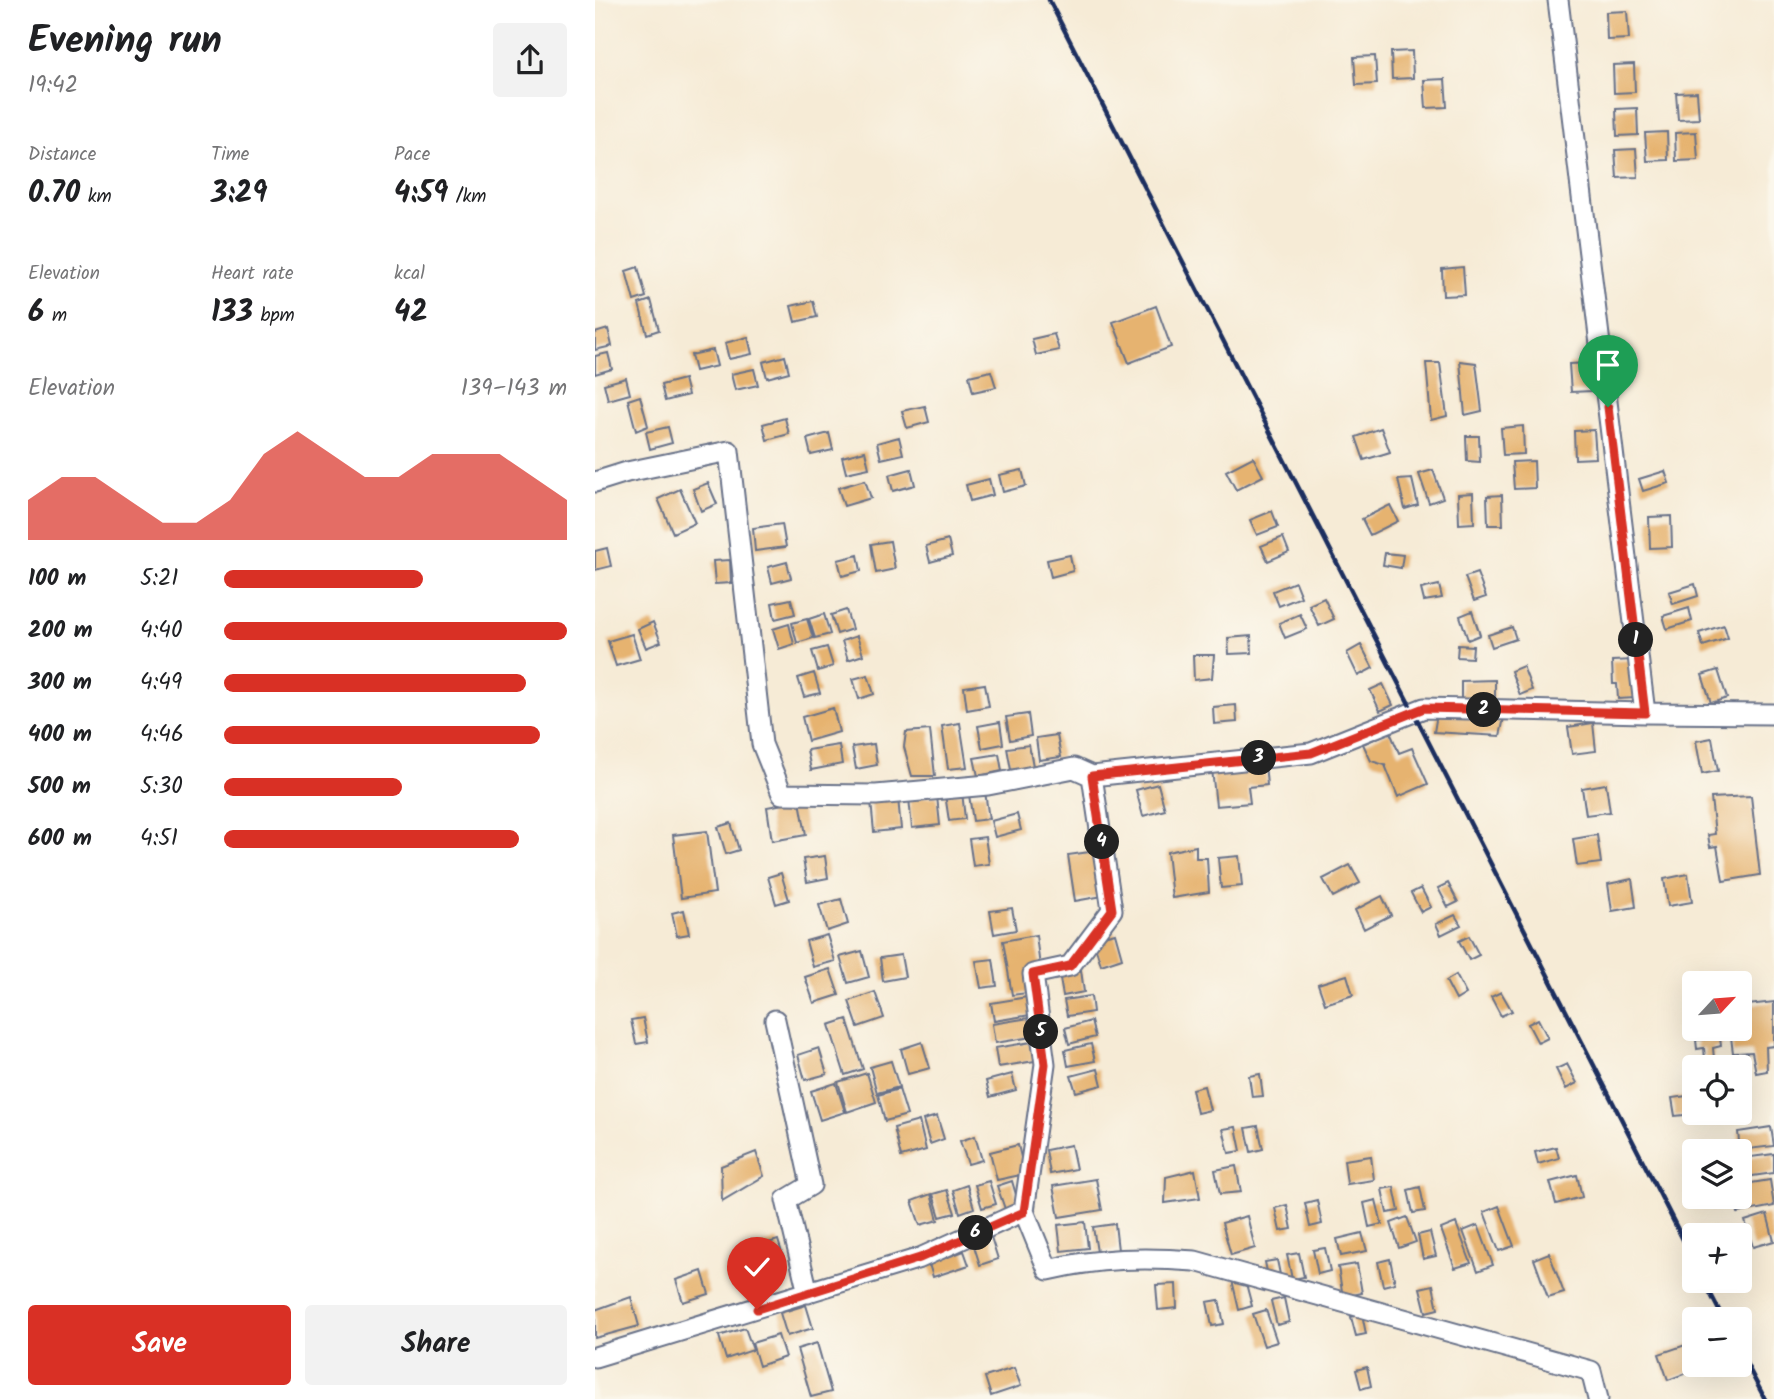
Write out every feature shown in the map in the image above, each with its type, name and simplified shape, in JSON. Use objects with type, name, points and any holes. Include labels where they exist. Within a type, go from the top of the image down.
[{"type":"street","points":[[1558,0],[1645,713]]},
{"type":"street","points":[[595,482],[729,451],[762,744],[782,794],[876,795],[988,785],[1075,768],[1092,776],[1311,753],[1424,708],[1774,714]]},
{"type":"street","points":[[1092,776],[1112,910],[1070,966],[1033,974],[1045,1064],[1024,1212],[1048,1270],[1090,1260],[1141,1256],[1195,1261],[1591,1371],[1598,1399]]},
{"type":"street","points":[[775,1020],[811,1185],[786,1200],[808,1293]]},
{"type":"street","points":[[595,1357],[920,1258],[1024,1212]]},
{"type":"building","points":[[1627,11],[1629,39],[1607,40],[1606,12]]},
{"type":"building","points":[[1412,51],[1413,78],[1392,79],[1391,52]]},
{"type":"building","points":[[1375,56],[1377,84],[1356,85],[1354,57]]},
{"type":"building","points":[[1634,64],[1635,92],[1614,93],[1613,65]]},
{"type":"building","points":[[1445,79],[1447,107],[1426,108],[1424,80]]},
{"type":"building","points":[[1697,92],[1699,119],[1678,120],[1676,93]]},
{"type":"building","points":[[1637,108],[1638,135],[1617,136],[1616,109]]},
{"type":"building","points":[[1667,132],[1668,160],[1647,161],[1645,133]]},
{"type":"building","points":[[1696,132],[1698,160],[1676,161],[1675,133]]},
{"type":"building","points":[[1636,149],[1638,177],[1617,178],[1615,150]]},
{"type":"building","points":[[638,267],[646,297],[634,301],[626,271]]},
{"type":"building","points":[[1463,267],[1465,295],[1443,296],[1442,269]]},
{"type":"building","points":[[651,300],[659,330],[647,334],[639,304]]},
{"type":"building","points":[[813,301],[817,317],[795,322],[791,306]]},
{"type":"building","points":[[1156,306],[1171,347],[1129,363],[1113,322]]},
{"type":"building","points":[[608,329],[612,346],[595,350],[595,333]]},
{"type":"building","points":[[1054,334],[1059,350],[1036,355],[1032,339]]},
{"type":"building","points":[[748,337],[752,354],[729,359],[725,343]]},
{"type":"building","points":[[713,350],[717,366],[695,371],[691,355]]},
{"type":"building","points":[[608,353],[612,369],[595,374],[595,356]]},
{"type":"building","points":[[785,356],[789,372],[767,378],[763,362]]},
{"type":"building","points":[[1460,361],[1476,363],[1482,411],[1465,415]]},
{"type":"building","points":[[1426,363],[1440,363],[1447,416],[1431,420]]},
{"type":"building","points":[[1590,363],[1592,391],[1571,392],[1569,364]]},
{"type":"building","points":[[754,369],[758,385],[735,390],[731,374]]},
{"type":"building","points":[[991,371],[996,387],[973,392],[969,376]]},
{"type":"building","points":[[626,378],[630,394],[608,400],[604,384]]},
{"type":"building","points":[[684,379],[688,395],[665,401],[661,385]]},
{"type":"building","points":[[640,396],[648,426],[636,431],[628,400]]},
{"type":"building","points":[[925,406],[929,422],[907,428],[902,411]]},
{"type":"building","points":[[785,418],[789,434],[767,440],[763,424]]},
{"type":"building","points":[[1523,426],[1524,454],[1503,455],[1501,428]]},
{"type":"building","points":[[668,427],[672,443],[650,449],[646,432]]},
{"type":"building","points":[[1381,428],[1390,452],[1364,460],[1356,437]]},
{"type":"building","points":[[1594,430],[1596,458],[1575,459],[1574,431]]},
{"type":"building","points":[[829,433],[833,450],[811,455],[807,439]]},
{"type":"building","points":[[1466,436],[1479,436],[1480,462],[1467,461]]},
{"type":"building","points":[[899,437],[903,454],[881,459],[877,443]]},
{"type":"building","points":[[865,451],[869,468],[846,473],[842,457]]},
{"type":"building","points":[[1253,457],[1263,476],[1236,490],[1226,471]]},
{"type":"building","points":[[1534,461],[1535,488],[1514,489],[1512,462]]},
{"type":"building","points":[[911,469],[915,485],[893,491],[889,475]]},
{"type":"building","points":[[1022,470],[1026,486],[1003,492],[999,475]]},
{"type":"building","points":[[1433,470],[1443,498],[1429,503],[1419,474]]},
{"type":"building","points":[[1665,471],[1669,483],[1643,491],[1639,479]]},
{"type":"building","points":[[989,479],[993,495],[970,501],[966,485]]},
{"type":"building","points":[[1412,479],[1418,505],[1405,509],[1398,480]]},
{"type":"building","points":[[865,480],[871,498],[844,506],[838,488]]},
{"type":"building","points":[[708,483],[717,504],[701,511],[693,489]]},
{"type":"building","points":[[680,489],[695,523],[673,533],[658,499]]},
{"type":"building","points":[[1473,493],[1474,523],[1459,524],[1458,494]]},
{"type":"building","points":[[1502,495],[1503,525],[1488,525],[1487,496]]},
{"type":"building","points":[[1390,505],[1398,521],[1370,535],[1362,519]]},
{"type":"building","points":[[1272,511],[1278,527],[1257,535],[1250,520]]},
{"type":"building","points":[[1671,516],[1672,547],[1650,548],[1649,517]]},
{"type":"building","points":[[782,524],[786,547],[755,551],[753,528]]},
{"type":"building","points":[[1283,537],[1289,552],[1268,561],[1261,546]]},
{"type":"building","points":[[948,540],[952,556],[930,562],[926,546]]},
{"type":"building","points":[[890,541],[895,569],[876,573],[871,544]]},
{"type":"building","points":[[607,548],[611,566],[595,570],[595,551]]},
{"type":"building","points":[[1385,553],[1403,555],[1401,568],[1383,565]]},
{"type":"building","points":[[858,555],[861,571],[842,576],[838,560]]},
{"type":"building","points":[[1070,555],[1073,571],[1051,577],[1047,560]]},
{"type":"building","points":[[730,560],[731,583],[715,584],[713,561]]},
{"type":"building","points":[[787,562],[791,578],[772,583],[768,567]]},
{"type":"building","points":[[1477,573],[1486,597],[1474,601],[1465,577]]},
{"type":"building","points":[[1295,582],[1301,597],[1279,606],[1273,591]]},
{"type":"building","points":[[1695,584],[1698,596],[1673,604],[1669,592]]},
{"type":"building","points":[[1439,585],[1442,598],[1424,601],[1421,589]]},
{"type":"building","points":[[1324,598],[1334,619],[1319,626],[1309,605]]},
{"type":"building","points":[[791,599],[795,614],[775,619],[772,603]]},
{"type":"building","points":[[1689,608],[1692,621],[1667,629],[1663,616]]},
{"type":"building","points":[[846,610],[852,629],[837,634],[831,615]]},
{"type":"building","points":[[1472,611],[1480,635],[1468,640],[1460,616]]},
{"type":"building","points":[[824,614],[830,634],[815,638],[809,619]]},
{"type":"building","points":[[1300,614],[1307,629],[1285,638],[1279,623]]},
{"type":"building","points":[[807,619],[813,638],[797,643],[792,623]]},
{"type":"building","points":[[653,622],[661,642],[646,648],[638,629]]},
{"type":"building","points":[[789,624],[794,644],[779,649],[773,629]]},
{"type":"building","points":[[1724,625],[1728,638],[1703,646],[1699,633]]},
{"type":"building","points":[[1512,627],[1516,639],[1492,647],[1488,635]]},
{"type":"building","points":[[632,634],[640,659],[616,666],[608,641]]},
{"type":"building","points":[[857,636],[863,655],[848,660],[842,641]]},
{"type":"building","points":[[1251,636],[1252,653],[1229,654],[1228,638]]},
{"type":"building","points":[[1361,645],[1373,668],[1358,676],[1347,653]]},
{"type":"building","points":[[1458,645],[1473,646],[1472,658],[1457,657]]},
{"type":"building","points":[[827,647],[833,666],[818,671],[812,651]]},
{"type":"building","points":[[1193,655],[1214,655],[1212,678],[1194,680]]},
{"type":"building","points":[[1635,660],[1636,698],[1618,699],[1617,684],[1613,684],[1612,661]]},
{"type":"building","points":[[1523,666],[1532,690],[1520,695],[1511,671]]},
{"type":"building","points":[[1718,670],[1727,698],[1711,703],[1702,675]]},
{"type":"building","points":[[814,673],[820,693],[804,697],[798,678]]},
{"type":"building","points":[[868,675],[874,694],[859,699],[853,679]]},
{"type":"building","points":[[1495,680],[1495,699],[1461,700],[1461,681]]},
{"type":"building","points":[[985,684],[989,706],[967,710],[964,687]]},
{"type":"building","points":[[1383,684],[1393,705],[1380,711],[1370,690]]},
{"type":"building","points":[[1236,705],[1237,722],[1214,724],[1213,707]]},
{"type":"building","points":[[833,708],[839,732],[808,741],[802,717]]},
{"type":"building","points":[[1028,714],[1031,736],[1010,740],[1006,717]]},
{"type":"building","points":[[1437,714],[1504,718],[1500,736],[1434,732]]},
{"type":"building","points":[[1000,722],[1003,744],[982,748],[978,726]]},
{"type":"building","points":[[960,723],[967,767],[948,769],[942,726]]},
{"type":"building","points":[[1593,723],[1596,751],[1572,754],[1568,727]]},
{"type":"building","points":[[930,730],[935,776],[912,776],[904,747],[906,732]]},
{"type":"building","points":[[1390,732],[1399,753],[1412,748],[1428,784],[1398,797],[1385,765],[1371,761],[1363,744]]},
{"type":"building","points":[[1057,735],[1061,757],[1039,760],[1036,738]]},
{"type":"building","points":[[1712,738],[1718,771],[1702,774],[1696,741]]},
{"type":"building","points":[[874,744],[877,765],[856,769],[852,747]]},
{"type":"building","points":[[839,745],[842,764],[811,770],[807,750]]},
{"type":"building","points":[[1029,745],[1033,766],[1011,770],[1007,748]]},
{"type":"building","points":[[999,754],[1002,771],[978,776],[974,758]]},
{"type":"building","points":[[1265,764],[1267,785],[1248,787],[1250,803],[1216,806],[1212,769]]},
{"type":"building","points":[[1158,784],[1165,810],[1143,816],[1136,790]]},
{"type":"building","points":[[1606,784],[1610,812],[1586,815],[1582,788]]},
{"type":"building","points":[[962,792],[965,819],[949,821],[945,794]]},
{"type":"building","points":[[985,792],[989,819],[973,821],[969,795]]},
{"type":"building","points":[[937,796],[940,825],[912,828],[909,798]]},
{"type":"building","points":[[1751,796],[1760,875],[1723,881],[1717,846],[1710,847],[1708,835],[1715,834],[1711,798]]},
{"type":"building","points":[[898,798],[901,829],[874,832],[871,801]]},
{"type":"building","points":[[800,801],[806,835],[772,841],[767,807]]},
{"type":"building","points":[[1017,814],[1021,830],[995,837],[991,821]]},
{"type":"building","points":[[731,823],[739,850],[726,854],[718,827]]},
{"type":"building","points":[[707,831],[715,893],[681,898],[673,835]]},
{"type":"building","points":[[1597,835],[1601,863],[1577,866],[1573,839]]},
{"type":"building","points":[[985,837],[989,864],[973,866],[969,839]]},
{"type":"building","points":[[1196,846],[1196,858],[1207,858],[1209,892],[1172,898],[1167,852]]},
{"type":"building","points":[[1097,851],[1103,896],[1075,901],[1068,855]]},
{"type":"building","points":[[825,856],[828,878],[807,882],[803,859]]},
{"type":"building","points":[[1239,856],[1242,886],[1221,888],[1218,858]]},
{"type":"building","points":[[1350,865],[1360,883],[1333,897],[1323,879]]},
{"type":"building","points":[[781,873],[789,900],[776,904],[768,877]]},
{"type":"building","points":[[1688,874],[1692,902],[1668,906],[1664,879]]},
{"type":"building","points":[[1632,879],[1636,907],[1612,911],[1608,884]]},
{"type":"building","points":[[1448,883],[1458,902],[1448,907],[1438,888]]},
{"type":"building","points":[[1421,888],[1431,907],[1421,912],[1411,893]]},
{"type":"building","points":[[1382,896],[1391,915],[1364,929],[1355,910]]},
{"type":"building","points":[[841,899],[848,924],[827,931],[819,905]]},
{"type":"building","points":[[1012,908],[1016,930],[994,934],[990,911]]},
{"type":"building","points":[[684,910],[689,934],[677,936],[672,913]]},
{"type":"building","points":[[1455,915],[1461,925],[1441,935],[1436,924]]},
{"type":"building","points":[[1115,933],[1122,958],[1101,965],[1093,939]]},
{"type":"building","points":[[827,935],[835,961],[813,967],[806,941]]},
{"type":"building","points":[[1036,935],[1043,991],[1012,995],[1003,941]]},
{"type":"building","points":[[1469,936],[1479,955],[1469,960],[1459,941]]},
{"type":"building","points":[[862,951],[869,977],[848,983],[840,957]]},
{"type":"building","points":[[901,955],[905,977],[883,981],[880,958]]},
{"type":"building","points":[[993,959],[997,986],[981,988],[976,961]]},
{"type":"building","points":[[830,969],[839,995],[814,1003],[805,977]]},
{"type":"building","points":[[1081,970],[1084,992],[1063,996],[1059,973]]},
{"type":"building","points":[[1347,975],[1353,995],[1325,1004],[1318,984]]},
{"type":"building","points":[[1456,975],[1466,994],[1456,1000],[1446,981]]},
{"type":"building","points":[[875,992],[884,1018],[858,1027],[849,1001]]},
{"type":"building","points":[[1501,992],[1512,1011],[1501,1016],[1491,997]]},
{"type":"building","points":[[1033,996],[1036,1014],[994,1021],[991,1003]]},
{"type":"building","points":[[1091,996],[1093,1012],[1067,1016],[1064,1000]]},
{"type":"building","points":[[1774,1002],[1774,1046],[1766,1047],[1767,1071],[1756,1073],[1752,1052],[1733,1053],[1732,1041],[1752,1041],[1752,1005]]},
{"type":"building","points":[[1035,1017],[1038,1036],[995,1043],[992,1024]]},
{"type":"building","points":[[643,1018],[648,1042],[636,1044],[631,1020]]},
{"type":"building","points":[[847,1019],[863,1069],[845,1075],[829,1025]]},
{"type":"building","points":[[1538,1019],[1548,1038],[1538,1043],[1528,1024]]},
{"type":"building","points":[[1091,1021],[1095,1037],[1069,1044],[1065,1028]]},
{"type":"building","points":[[1038,1041],[1041,1060],[998,1067],[995,1048]]},
{"type":"building","points":[[1696,1041],[1720,1041],[1721,1046],[1713,1048],[1714,1055],[1705,1055],[1704,1048],[1697,1049]]},
{"type":"building","points":[[922,1042],[930,1068],[908,1074],[901,1049]]},
{"type":"building","points":[[1091,1044],[1095,1061],[1068,1066],[1065,1050]]},
{"type":"building","points":[[819,1048],[827,1074],[805,1080],[798,1055]]},
{"type":"building","points":[[891,1061],[899,1087],[877,1093],[870,1067]]},
{"type":"building","points":[[1567,1064],[1577,1083],[1566,1089],[1556,1069]]},
{"type":"building","points":[[1098,1069],[1102,1085],[1076,1092],[1071,1076]]},
{"type":"building","points":[[867,1073],[876,1102],[847,1112],[838,1082]]},
{"type":"building","points":[[1012,1074],[1016,1090],[990,1097],[986,1081]]},
{"type":"building","points":[[1260,1074],[1263,1096],[1252,1097],[1249,1076]]},
{"type":"building","points":[[836,1083],[845,1112],[820,1120],[811,1091]]},
{"type":"building","points":[[1204,1086],[1210,1110],[1197,1113],[1192,1089]]},
{"type":"building","points":[[899,1089],[907,1115],[885,1121],[878,1095]]},
{"type":"building","points":[[1682,1097],[1682,1115],[1675,1116],[1672,1098]]},
{"type":"building","points":[[937,1116],[944,1139],[930,1144],[923,1120]]},
{"type":"building","points":[[919,1121],[926,1150],[901,1157],[894,1128]]},
{"type":"building","points":[[1258,1126],[1263,1149],[1251,1152],[1246,1128]]},
{"type":"building","points":[[1236,1127],[1241,1151],[1229,1153],[1223,1129]]},
{"type":"building","points":[[1771,1127],[1774,1146],[1752,1149],[1752,1139],[1739,1139],[1738,1132]]},
{"type":"building","points":[[975,1136],[982,1160],[968,1164],[960,1141]]},
{"type":"building","points":[[1018,1145],[1025,1174],[997,1180],[990,1152]]},
{"type":"building","points":[[1071,1145],[1076,1169],[1050,1174],[1046,1150]]},
{"type":"building","points":[[1556,1147],[1559,1158],[1538,1164],[1535,1152]]},
{"type":"building","points":[[756,1152],[764,1176],[722,1201],[721,1166]]},
{"type":"building","points":[[1774,1154],[1774,1173],[1752,1176],[1752,1157]]},
{"type":"building","points":[[1371,1156],[1374,1180],[1347,1184],[1344,1160]]},
{"type":"building","points":[[1236,1166],[1241,1192],[1220,1194],[1215,1170]]},
{"type":"building","points":[[1195,1170],[1200,1198],[1165,1203],[1166,1177]]},
{"type":"building","points":[[1577,1175],[1582,1197],[1556,1204],[1550,1182]]},
{"type":"building","points":[[1096,1179],[1102,1210],[1059,1217],[1053,1186]]},
{"type":"building","points":[[1770,1180],[1774,1206],[1738,1213],[1737,1209],[1752,1209],[1752,1183]]},
{"type":"building","points":[[989,1181],[996,1204],[982,1208],[975,1185]]},
{"type":"building","points":[[1012,1181],[1019,1205],[1005,1209],[997,1186]]},
{"type":"building","points":[[967,1185],[974,1208],[960,1213],[953,1190]]},
{"type":"building","points":[[1394,1187],[1399,1211],[1387,1213],[1382,1189]]},
{"type":"building","points":[[1420,1187],[1425,1211],[1413,1213],[1408,1190]]},
{"type":"building","points":[[947,1190],[955,1213],[940,1217],[933,1194]]},
{"type":"building","points":[[931,1194],[938,1220],[920,1225],[912,1201]]},
{"type":"building","points":[[1317,1200],[1322,1224],[1310,1227],[1305,1203]]},
{"type":"building","points":[[1376,1200],[1382,1224],[1369,1227],[1364,1203]]},
{"type":"building","points":[[1287,1205],[1292,1229],[1280,1231],[1275,1208]]},
{"type":"building","points":[[1499,1206],[1514,1246],[1499,1251],[1484,1212]]},
{"type":"building","points":[[1767,1214],[1774,1241],[1753,1247],[1752,1223],[1745,1221]]},
{"type":"building","points":[[1247,1216],[1255,1248],[1231,1255],[1222,1223]]},
{"type":"building","points":[[1407,1217],[1416,1242],[1399,1248],[1391,1223]]},
{"type":"building","points":[[1085,1222],[1088,1248],[1061,1251],[1058,1225]]},
{"type":"building","points":[[1456,1223],[1471,1263],[1455,1268],[1441,1229]]},
{"type":"building","points":[[1115,1224],[1118,1250],[1097,1252],[1093,1227]]},
{"type":"building","points":[[1478,1225],[1493,1265],[1478,1271],[1463,1231]]},
{"type":"building","points":[[1430,1232],[1436,1256],[1423,1259],[1418,1235]]},
{"type":"building","points":[[1362,1233],[1367,1251],[1341,1256],[1337,1239]]},
{"type":"building","points":[[990,1234],[998,1259],[980,1265],[972,1240]]},
{"type":"building","points":[[778,1240],[785,1263],[759,1271],[752,1248]]},
{"type":"building","points":[[1325,1248],[1330,1271],[1318,1274],[1313,1250]]},
{"type":"building","points":[[964,1251],[969,1265],[933,1277],[929,1264]]},
{"type":"building","points":[[1299,1253],[1304,1277],[1292,1279],[1287,1255]]},
{"type":"building","points":[[1549,1253],[1564,1293],[1548,1298],[1534,1259]]},
{"type":"building","points":[[1390,1259],[1395,1283],[1383,1286],[1378,1262]]},
{"type":"building","points":[[1277,1260],[1282,1284],[1270,1286],[1265,1262]]},
{"type":"building","points":[[1357,1264],[1362,1293],[1343,1297],[1338,1267]]},
{"type":"building","points":[[702,1271],[709,1294],[683,1302],[676,1280]]},
{"type":"building","points":[[1244,1276],[1252,1306],[1239,1310],[1232,1280]]},
{"type":"building","points":[[1176,1284],[1177,1308],[1158,1310],[1156,1285]]},
{"type":"building","points":[[1433,1285],[1438,1309],[1426,1312],[1420,1288]]},
{"type":"building","points":[[631,1297],[639,1326],[595,1338],[595,1310]]},
{"type":"building","points":[[1284,1298],[1289,1322],[1277,1325],[1271,1301]]},
{"type":"building","points":[[1219,1300],[1224,1324],[1212,1326],[1207,1302]]},
{"type":"building","points":[[806,1305],[813,1328],[787,1336],[780,1313]]},
{"type":"building","points":[[1266,1310],[1277,1342],[1264,1346],[1253,1314]]},
{"type":"building","points":[[1362,1314],[1366,1334],[1356,1336],[1351,1317]]},
{"type":"building","points":[[745,1328],[753,1350],[726,1359],[719,1336]]},
{"type":"building","points":[[778,1335],[785,1357],[759,1366],[752,1343]]},
{"type":"building","points":[[817,1343],[831,1392],[811,1397],[797,1349]]},
{"type":"building","points":[[1682,1346],[1682,1375],[1668,1380],[1659,1354]]},
{"type":"building","points":[[1367,1367],[1371,1386],[1361,1389],[1356,1370]]},
{"type":"building","points":[[1014,1368],[1021,1386],[991,1396],[985,1377]]},
{"type":"railway","points":[[1049,0],[1682,1238]]},
{"type":"railway","points":[[1710,1293],[1717,1307]]},
{"type":"railway","points":[[1752,1374],[1765,1399]]},
{"type":"route","points":[[757,1309],[920,1258],[1024,1212],[1045,1064],[1033,974],[1070,966],[1112,910],[1092,776],[1311,753],[1424,708],[1645,713],[1608,407]]}]
